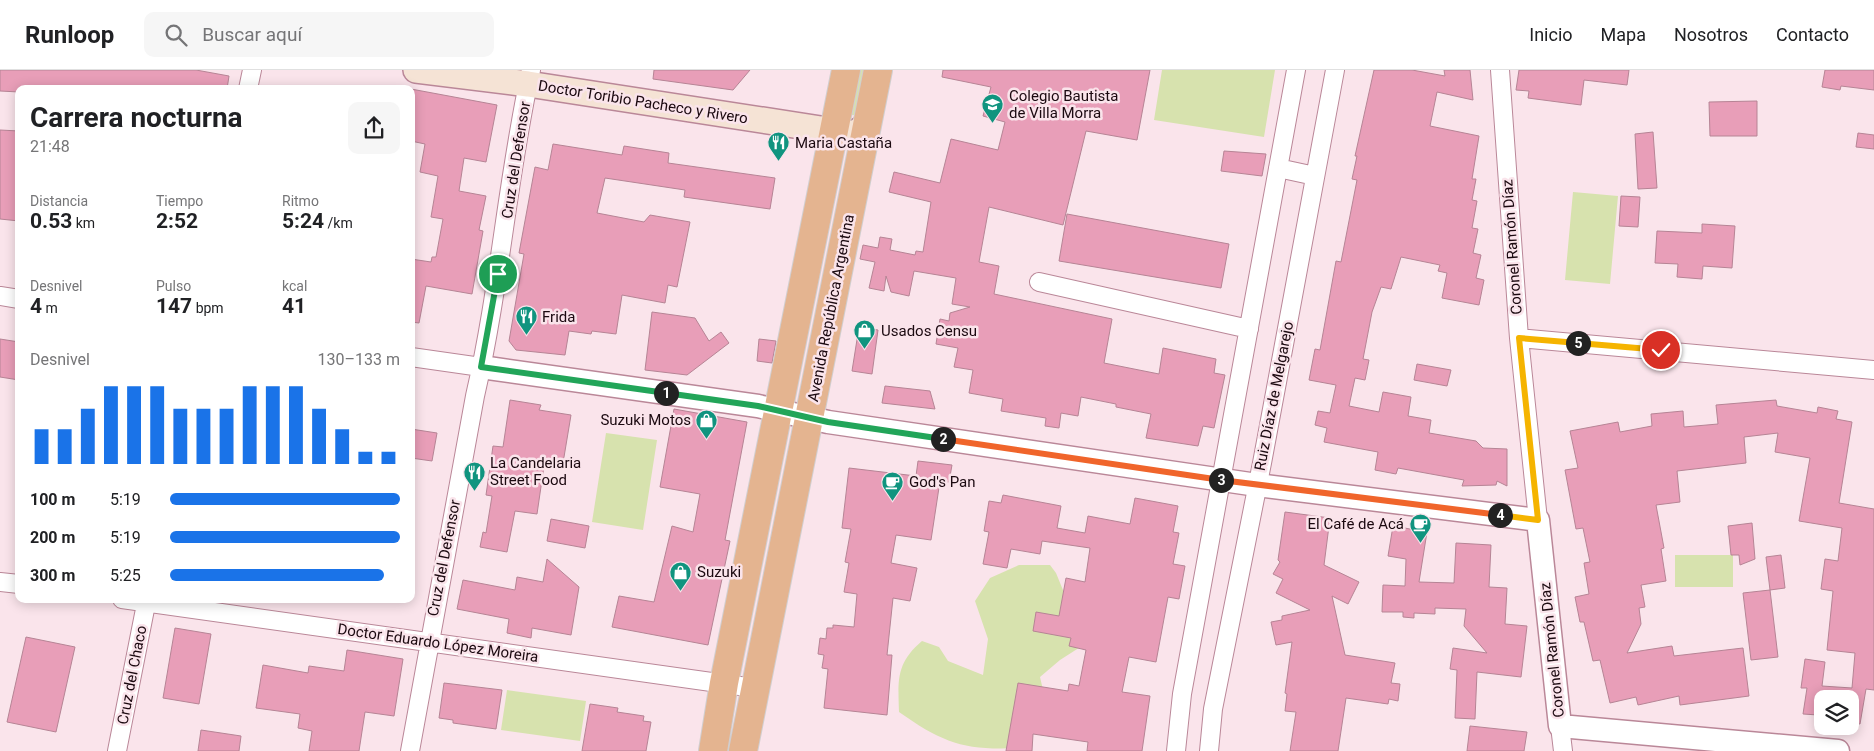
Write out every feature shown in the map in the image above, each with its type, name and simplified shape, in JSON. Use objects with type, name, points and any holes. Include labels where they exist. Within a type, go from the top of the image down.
[{"type":"highway","name":"Avenida República Argentina","points":[[743,751],[754,688],[851,209],[844,187],[851,130],[846,70]]},
{"type":"highway","name":"Avenida República Argentina","points":[[713,751],[724,683],[778,411],[851,130],[878,70]]},
{"type":"main road","name":"Doctor Toribio Pacheco y Rivero","points":[[416,70],[530,77],[851,130]]},
{"type":"street","points":[[249,85],[252,70]]},
{"type":"street","points":[[1176,751],[1182,694],[1296,70]]},
{"type":"street","name":"Ruiz Díaz de Melgarejo","points":[[1209,751],[1213,709],[1335,70]]},
{"type":"street","name":"Coronel Ramón Díaz","points":[[1500,70],[1519,338],[1563,751]]},
{"type":"street","name":"Cruz del Defensor","points":[[410,751],[487,341],[530,77]]},
{"type":"street","points":[[1278,168],[1315,176]]},
{"type":"street","points":[[1039,282],[1249,328]]},
{"type":"street","points":[[0,296],[15,298]]},
{"type":"street","points":[[1519,338],[1874,370]]},
{"type":"street","points":[[415,358],[758,406],[809,418],[1221,480],[1538,520]]},
{"type":"street","points":[[0,582],[15,584]]},
{"type":"street","name":"Cruz del Chaco","points":[[117,751],[146,603]]},
{"type":"street","name":"Doctor Eduardo López Moreira","points":[[167,603],[754,688]]},
{"type":"street","points":[[1560,726],[1838,751]]},
{"type":"green space","points":[[856,70],[864,70],[855,115],[850,115]]},
{"type":"green space","points":[[1162,70],[1275,70],[1264,137],[1154,120]]},
{"type":"green space","points":[[1573,192],[1618,196],[1610,284],[1565,280]]},
{"type":"green space","points":[[606,433],[657,440],[643,530],[592,522]]},
{"type":"green space","points":[[1675,555],[1733,555],[1733,587],[1675,587]]},
{"type":"green space","points":[[1019,565],[1050,565],[1056,573],[1085,644],[1060,660],[1040,677],[1043,690],[1020,748],[984,748],[955,743],[929,731],[899,712],[900,673],[907,657],[922,641],[939,647],[948,661],[983,675],[988,639],[975,601],[990,578]]},
{"type":"green space","points":[[507,690],[586,701],[580,741],[501,730]]},
{"type":"building","points":[[0,70],[196,70],[229,76],[228,85],[15,85],[15,92],[0,91]]},
{"type":"building","points":[[654,70],[750,70],[733,90],[653,79]]},
{"type":"building","points":[[943,70],[1150,70],[1137,140],[1086,131],[1063,225],[989,207],[979,262],[999,266],[994,294],[1112,319],[1104,363],[1159,374],[1163,348],[1216,359],[1214,373],[1225,375],[1214,428],[1203,426],[1198,446],[1146,438],[1151,414],[1081,397],[1078,416],[1061,413],[1059,428],[1045,426],[1046,418],[1001,411],[1003,399],[969,393],[973,370],[954,367],[958,348],[936,344],[940,319],[949,321],[950,313],[970,307],[952,304],[956,278],[914,271],[909,296],[891,292],[886,276],[884,291],[869,288],[875,262],[860,259],[863,245],[878,248],[880,237],[892,239],[890,250],[915,255],[916,251],[923,252],[931,202],[889,192],[894,172],[940,183],[951,139],[998,150],[1005,122],[983,116],[991,87],[942,77]]},
{"type":"building","points":[[1374,70],[1412,70],[1445,76],[1444,70],[1470,70],[1473,100],[1437,92],[1430,126],[1479,136],[1472,179],[1476,179],[1472,200],[1477,201],[1472,228],[1478,229],[1473,253],[1481,255],[1476,278],[1484,280],[1479,305],[1442,298],[1447,273],[1438,271],[1440,265],[1401,257],[1391,289],[1381,287],[1372,312],[1363,359],[1369,360],[1365,380],[1355,378],[1349,406],[1379,412],[1383,392],[1411,397],[1408,416],[1431,420],[1429,433],[1476,441],[1483,448],[1507,449],[1507,486],[1497,481],[1496,485],[1462,486],[1464,480],[1398,468],[1396,474],[1375,470],[1378,452],[1324,442],[1327,428],[1315,425],[1318,411],[1330,413],[1336,385],[1309,380],[1315,349],[1320,350],[1336,261],[1341,262],[1357,180],[1352,179],[1357,156],[1355,156]]},
{"type":"building","points":[[1519,70],[1629,70],[1627,85],[1584,80],[1581,105],[1528,98],[1529,91],[1516,90]]},
{"type":"building","points":[[1825,70],[1874,70],[1874,90],[1841,86],[1840,90],[1822,87]]},
{"type":"building","points":[[415,90],[497,105],[486,162],[464,158],[459,191],[486,196],[479,230],[483,231],[472,294],[426,286],[419,323],[415,322],[415,260],[431,262],[432,257],[436,257],[443,219],[431,217],[438,176],[420,172],[425,144],[415,142]]},
{"type":"building","points":[[1757,101],[1757,136],[1710,136],[1709,102]]},
{"type":"building","points":[[0,130],[15,131],[15,221],[0,219]]},
{"type":"building","points":[[1653,132],[1657,188],[1638,189],[1635,134]]},
{"type":"building","points":[[1858,133],[1874,135],[1874,149],[1856,147]]},
{"type":"building","points":[[553,144],[622,155],[624,146],[669,153],[668,163],[775,178],[770,209],[684,197],[685,190],[605,178],[597,213],[644,222],[650,215],[690,222],[677,287],[668,285],[665,303],[622,295],[616,334],[592,331],[591,334],[569,331],[565,355],[516,350],[509,341],[524,254],[519,253],[535,167],[548,170]]},
{"type":"building","points":[[1224,151],[1266,154],[1262,176],[1221,171]]},
{"type":"building","points":[[1621,196],[1640,197],[1638,227],[1619,226]]},
{"type":"building","points":[[1067,214],[1229,244],[1221,288],[1059,261]]},
{"type":"building","points":[[1702,224],[1735,226],[1732,268],[1703,266],[1702,279],[1677,277],[1678,264],[1655,263],[1657,231],[1702,233]]},
{"type":"building","points":[[652,312],[695,318],[709,341],[721,332],[729,343],[687,375],[645,370]]},
{"type":"building","name":"Usados Censu","points":[[859,327],[878,330],[872,374],[852,371]]},
{"type":"building","points":[[0,339],[15,341],[15,379],[0,377]]},
{"type":"building","points":[[759,339],[776,341],[772,363],[757,361]]},
{"type":"building","points":[[1417,364],[1451,370],[1447,386],[1414,380]]},
{"type":"building","points":[[885,386],[930,391],[935,409],[882,403]]},
{"type":"building","points":[[510,400],[541,405],[539,410],[571,415],[562,469],[544,466],[537,514],[515,511],[507,552],[480,547],[483,532],[486,533],[492,496],[486,495],[493,446],[503,447]]},
{"type":"building","points":[[1776,400],[1777,406],[1817,413],[1818,407],[1838,411],[1836,419],[1852,422],[1839,503],[1874,509],[1874,690],[1866,689],[1860,724],[1859,690],[1814,690],[1814,715],[1803,714],[1807,688],[1801,688],[1805,659],[1825,662],[1822,686],[1852,688],[1855,653],[1827,650],[1833,591],[1821,589],[1825,559],[1838,561],[1842,528],[1799,521],[1810,458],[1775,452],[1778,433],[1744,437],[1746,463],[1677,471],[1680,502],[1656,505],[1664,548],[1661,549],[1666,581],[1641,585],[1645,607],[1639,608],[1641,624],[1627,653],[1672,646],[1674,656],[1743,648],[1749,696],[1680,705],[1679,696],[1638,705],[1636,697],[1610,703],[1600,660],[1593,661],[1584,622],[1580,622],[1575,597],[1589,594],[1584,563],[1590,562],[1583,528],[1576,529],[1565,470],[1578,468],[1570,431],[1618,422],[1620,432],[1652,426],[1651,414],[1683,411],[1684,427],[1718,424],[1716,405]]},
{"type":"building","points":[[674,409],[747,422],[725,540],[730,541],[708,645],[612,627],[619,596],[654,602],[672,526],[693,532],[700,494],[660,487]]},
{"type":"building","points":[[415,430],[437,433],[432,461],[415,459]]},
{"type":"building","points":[[918,461],[952,465],[949,482],[940,481],[931,540],[896,535],[891,563],[917,568],[910,601],[893,598],[887,655],[892,655],[887,715],[824,708],[828,669],[822,668],[824,655],[818,654],[820,638],[826,639],[827,628],[833,628],[833,625],[854,627],[857,594],[844,592],[849,563],[845,562],[851,529],[842,528],[849,468],[916,476]]},
{"type":"building","points":[[1003,495],[1061,506],[1057,528],[1085,533],[1088,516],[1130,524],[1135,498],[1178,506],[1173,532],[1179,533],[1173,564],[1185,566],[1179,599],[1168,597],[1156,662],[1129,657],[1122,692],[1150,696],[1142,751],[1087,751],[1088,742],[1033,734],[1032,751],[1006,751],[1018,683],[1068,691],[1069,684],[1079,686],[1086,650],[1069,646],[1071,638],[1033,631],[1036,612],[1059,616],[1066,578],[1085,582],[1090,548],[1042,541],[1040,554],[1011,549],[1007,568],[983,564],[989,532],[984,531],[989,501],[1001,503]]},
{"type":"building","points":[[1285,512],[1330,518],[1324,565],[1359,582],[1348,604],[1332,596],[1345,655],[1395,663],[1391,683],[1400,684],[1398,701],[1389,699],[1388,704],[1346,698],[1338,751],[1290,751],[1296,712],[1285,711],[1287,694],[1285,693],[1292,642],[1276,645],[1271,622],[1282,620],[1282,616],[1310,610],[1276,593],[1283,579],[1273,574],[1280,562],[1278,560]]},
{"type":"building","points":[[551,519],[589,526],[585,548],[547,541]]},
{"type":"building","points":[[1752,523],[1755,559],[1740,565],[1739,555],[1731,555],[1728,526]]},
{"type":"building","points":[[1393,526],[1427,532],[1419,582],[1454,583],[1456,543],[1491,545],[1489,587],[1507,588],[1505,624],[1527,626],[1521,677],[1477,672],[1475,719],[1455,718],[1457,670],[1450,669],[1453,648],[1487,653],[1464,626],[1466,609],[1435,608],[1435,614],[1414,613],[1414,618],[1403,617],[1403,612],[1382,612],[1383,585],[1405,586],[1406,559],[1388,556]]},
{"type":"building","points":[[1781,555],[1785,588],[1770,590],[1766,557]]},
{"type":"building","points":[[547,559],[579,587],[571,635],[532,628],[531,638],[507,633],[509,619],[457,609],[463,580],[515,590],[517,577],[543,582]]},
{"type":"building","points":[[1770,590],[1778,657],[1751,660],[1743,593]]},
{"type":"building","points":[[175,628],[211,634],[199,704],[163,698]]},
{"type":"building","points":[[26,637],[75,647],[56,732],[7,722]]},
{"type":"building","points":[[347,650],[403,659],[394,716],[365,712],[359,751],[309,751],[312,731],[298,728],[300,714],[256,708],[263,665],[308,673],[309,666],[344,671]]},
{"type":"building","points":[[444,683],[502,690],[496,729],[453,723],[453,720],[439,718]]},
{"type":"building","points":[[590,704],[618,708],[617,712],[644,716],[643,721],[651,722],[646,751],[582,751]]},
{"type":"building","points":[[1470,726],[1527,732],[1524,751],[1467,751]]},
{"type":"building","points":[[201,730],[241,736],[239,751],[198,751]]},
{"type":"place","name":"Colegio Bautista de Villa Morra","points":[[993,124]]},
{"type":"place","name":"Maria Castaña","points":[[779,162]]},
{"type":"place","name":"Frida","points":[[526,336]]},
{"type":"place","name":"Usados Censu","points":[[865,350]]},
{"type":"place","name":"Suzuki Motos","points":[[707,439]]},
{"type":"place","name":"La Candelaria Street Food","points":[[474,491]]},
{"type":"place","name":"God's Pan","points":[[893,501]]},
{"type":"place","name":"El Café de Acá","points":[[1420,543]]},
{"type":"place","name":"Suzuki","points":[[681,591]]},
{"type":"route","points":[[498,274],[481,367],[758,406],[828,422],[1257,485],[1538,520],[1519,338],[1661,350]]}]
